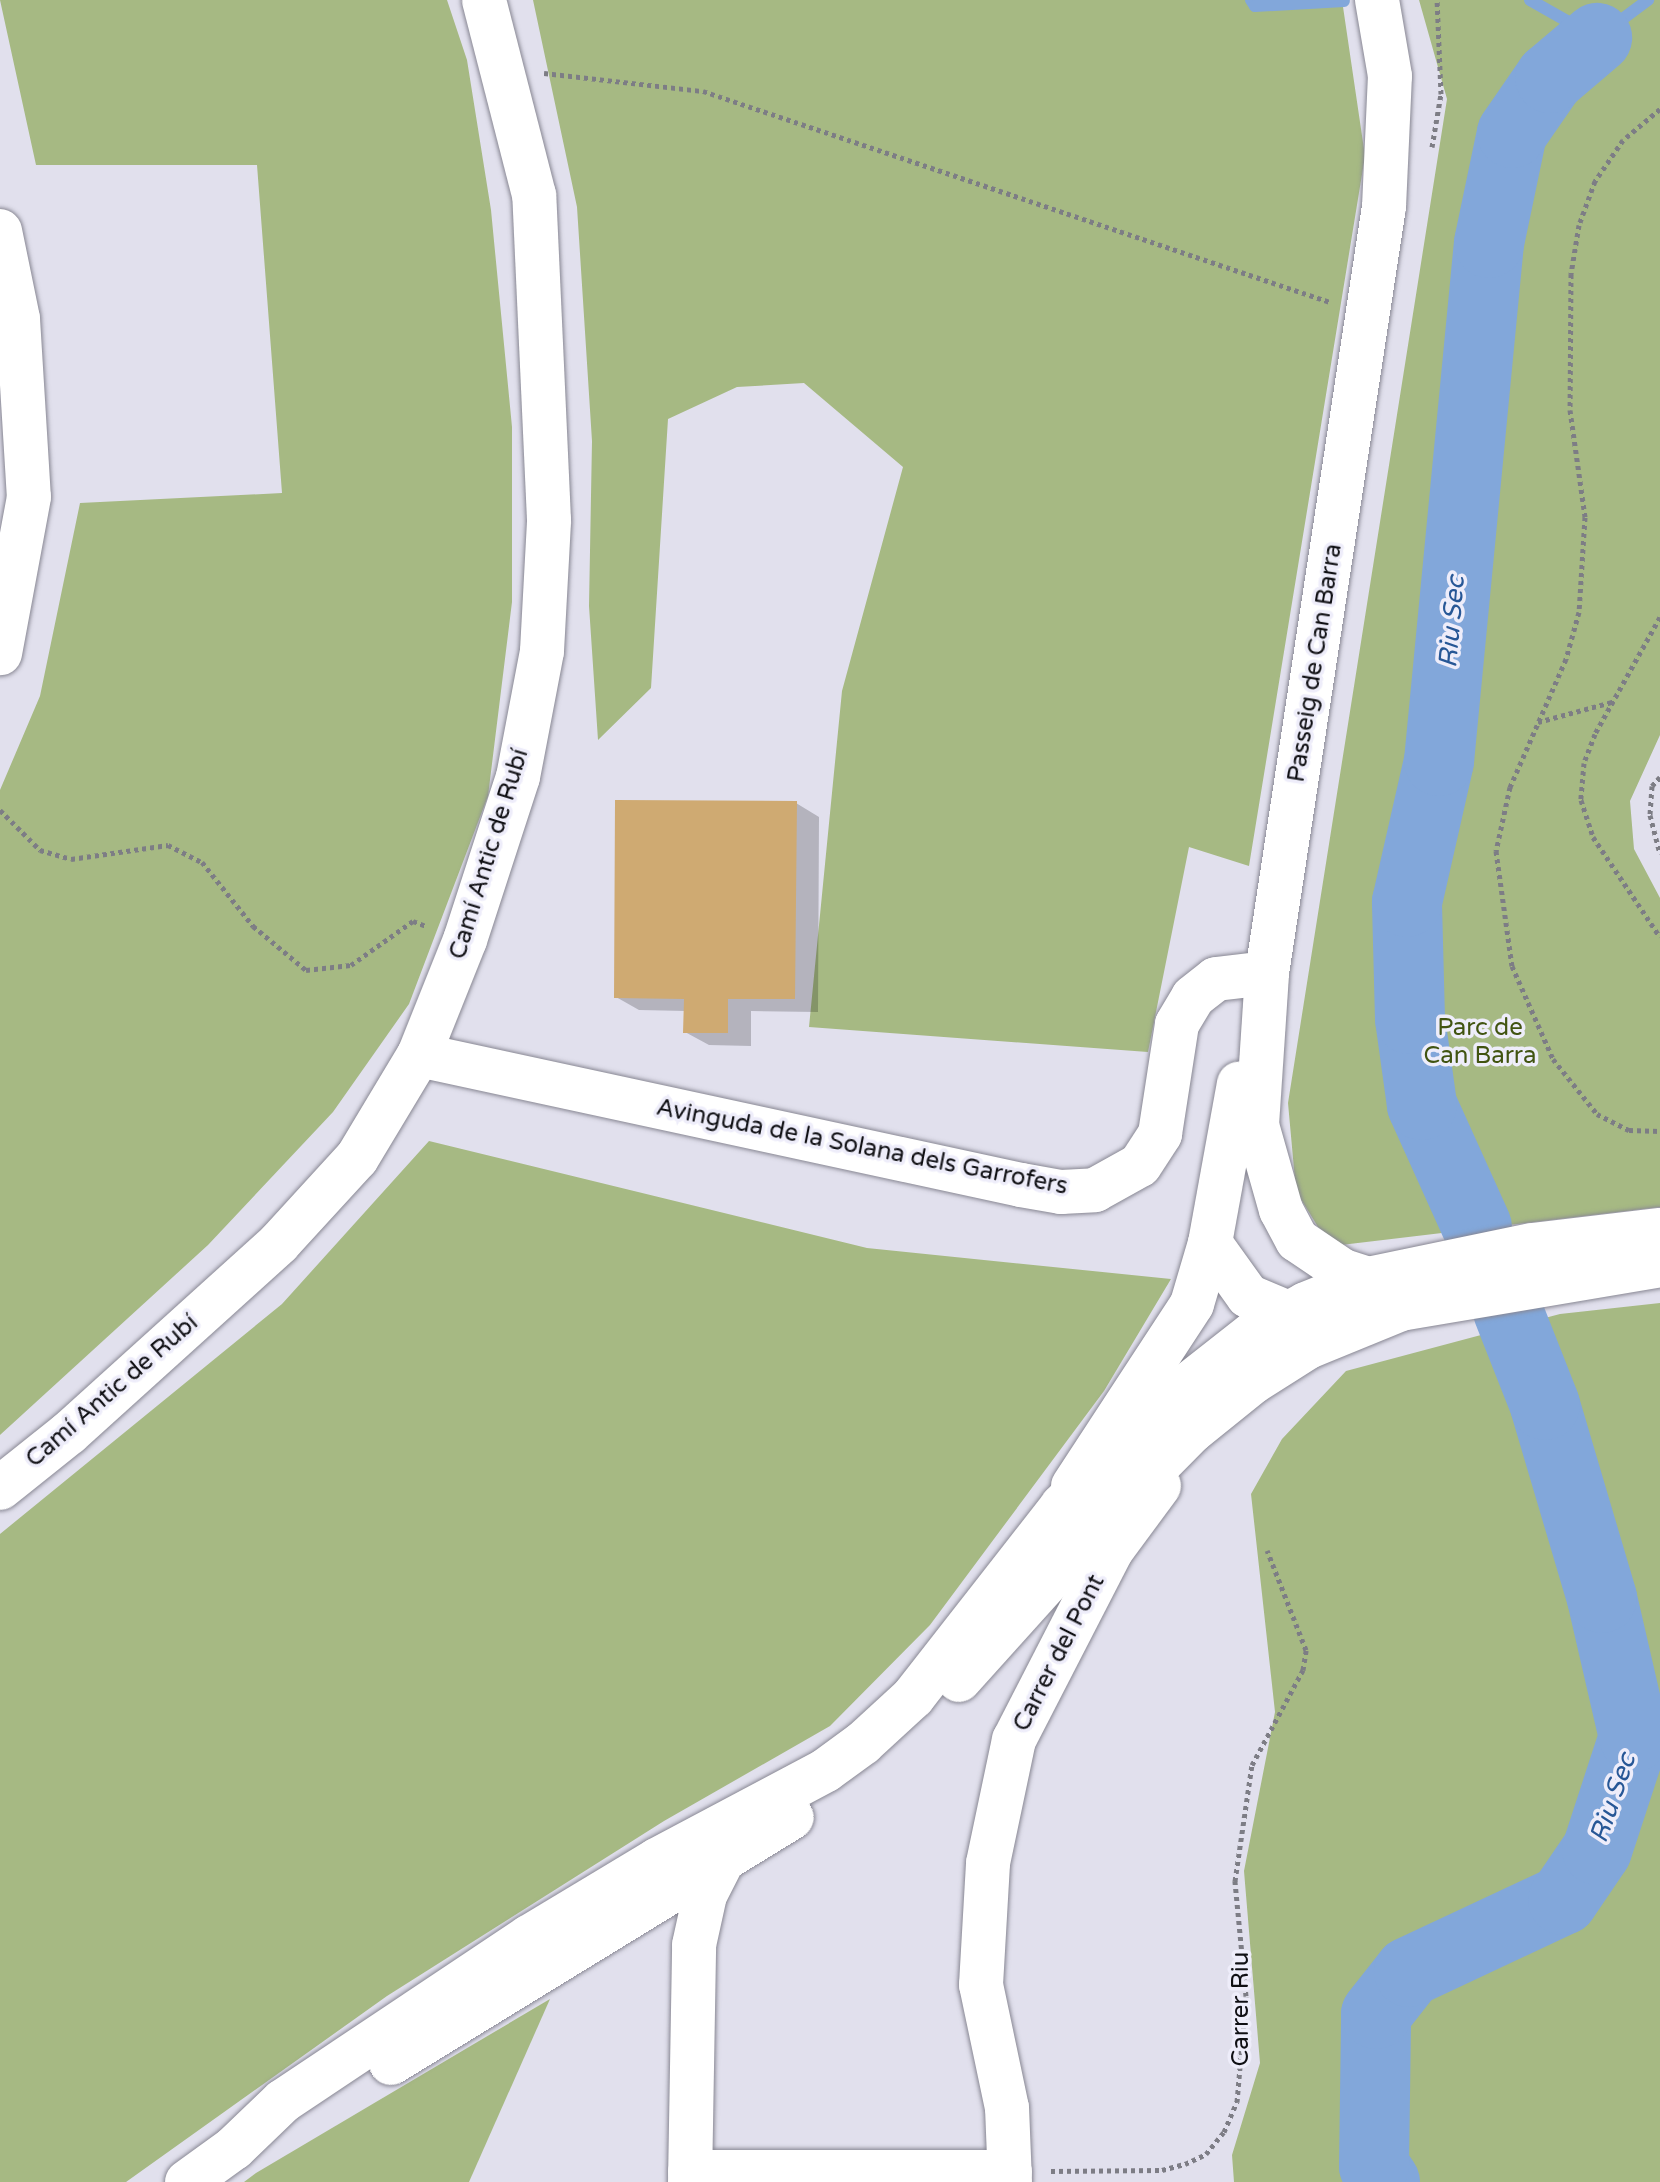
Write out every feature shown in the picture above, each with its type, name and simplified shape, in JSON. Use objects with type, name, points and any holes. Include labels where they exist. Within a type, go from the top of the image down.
[{"type":"street","name":"Camí Antic de Rubí","points":[[0,1488],[69,1433],[279,1243],[357,1158],[419,1055],[465,940],[518,777],[542,651],[549,520],[534,195],[484,0]]},
{"type":"street","name":"Passeig de Can Barra","points":[[1368,1279],[1343,1271],[1297,1240],[1267,1167],[1257,1125],[1267,973],[1368,315],[1391,129],[1390,76],[1377,0]]},
{"type":"street","points":[[0,231],[18,319],[29,497],[0,653]]},
{"type":"street","points":[[187,2182],[234,2148],[283,2101],[529,1937],[657,1860],[826,1770],[863,1743],[913,1697],[1062,1506],[1104,1434],[1175,1336],[1192,1304],[1210,1243],[1241,1074],[1267,973]]},
{"type":"street","name":"Avinguda de la Solana dels Garrofers","points":[[419,1055],[1021,1185],[1061,1192],[1095,1190],[1140,1165],[1160,1134],[1177,1024],[1193,997],[1216,979],[1267,973]]},
{"type":"street","points":[[1062,1506],[1200,1373],[1288,1313],[1368,1279],[1557,1241],[1660,1230]]},
{"type":"street","points":[[1210,1243],[1248,1296],[1288,1313],[1318,1319],[1369,1296],[1418,1289],[1477,1294]]},
{"type":"street","points":[[234,2148],[293,2121],[642,1913],[830,1793],[901,1736],[1032,1604],[1093,1531],[1228,1400],[1308,1347],[1360,1323],[1477,1294],[1660,1265]]},
{"type":"street","name":"Carrer del Pont","points":[[1010,2177],[1007,2108],[981,1985],[988,1863],[1014,1740],[1126,1527],[1228,1400]]},
{"type":"street","points":[[722,1862],[705,1895],[694,1945],[690,2177],[1010,2177]]},
{"type":"street","points":[[529,1937],[604,1912],[642,1913],[673,1927],[694,1945]]},
{"type":"path","points":[[1430,156],[1441,94],[1437,0]]},
{"type":"path","points":[[503,69],[703,91],[1368,315]]},
{"type":"path","points":[[1660,109],[1623,140],[1595,181],[1579,225],[1571,274],[1570,410],[1585,517],[1579,612],[1566,659],[1510,787],[1496,851],[1512,966],[1537,1030],[1572,1087],[1597,1114],[1629,1130],[1660,1131]]},
{"type":"path","points":[[1660,617],[1612,702],[1584,763],[1581,800],[1593,837],[1660,937]]},
{"type":"path","points":[[1538,722],[1612,702]]},
{"type":"path","points":[[1660,777],[1652,786],[1650,815],[1660,854]]},
{"type":"path","points":[[0,810],[40,850],[71,859],[168,845],[202,862],[253,926],[306,970],[351,965],[413,921],[465,940]]},
{"type":"path","name":"Carrer Riu","points":[[1010,2177],[1162,2170],[1185,2164],[1206,2154],[1224,2132],[1237,2102],[1246,1996],[1235,1881],[1252,1765],[1303,1670],[1306,1650],[1267,1550]]},
{"type":"green space","points":[[0,0],[447,0],[467,60],[491,210],[512,427],[512,602],[488,796],[409,1004],[333,1112],[208,1245],[0,1435],[0,790],[40,696],[80,503],[282,493],[257,165],[36,165]]},
{"type":"green space","points":[[533,0],[1342,0],[1365,156],[1249,866],[1189,847],[1148,1052],[809,1027],[842,691],[903,467],[804,383],[737,387],[668,419],[651,688],[598,740],[589,606],[592,441],[577,207]]},
{"type":"green space","name":"Parc de Can Barra","points":[[1419,0],[1660,0],[1660,735],[1630,801],[1634,849],[1660,898],[1660,1207],[1341,1245],[1318,1227],[1296,1191],[1288,1103],[1447,99]]},
{"type":"green space","points":[[429,1141],[867,1248],[1171,1279],[1104,1391],[930,1625],[830,1726],[664,1821],[387,1996],[126,2182],[0,2182],[0,1534],[282,1304]]},
{"type":"green space","points":[[1660,1303],[1660,2182],[1234,2182],[1232,2155],[1260,2063],[1244,1871],[1275,1712],[1251,1494],[1282,1439],[1346,1371],[1560,1314]]},
{"type":"green space","points":[[550,1999],[469,2182],[244,2182],[256,2173]]},
{"type":"building","points":[[615,800],[797,801],[795,999],[728,999],[728,1033],[683,1033],[684,999],[614,998]]},
{"type":"waterway","points":[[1251,0],[1255,6],[1344,1]]},
{"type":"waterway","points":[[1530,0],[1597,38],[1648,0]]},
{"type":"waterway","name":"Riu Sec","points":[[1477,1227],[1422,1105],[1410,1019],[1407,902],[1439,761],[1489,243],[1512,133],[1550,78],[1597,38]]},
{"type":"waterway","name":"Riu Sec","points":[[1385,2182],[1374,2166],[1376,2014],[1409,1972],[1563,1900],[1597,1850],[1634,1737],[1602,1598],[1545,1405],[1508,1311]]}]
